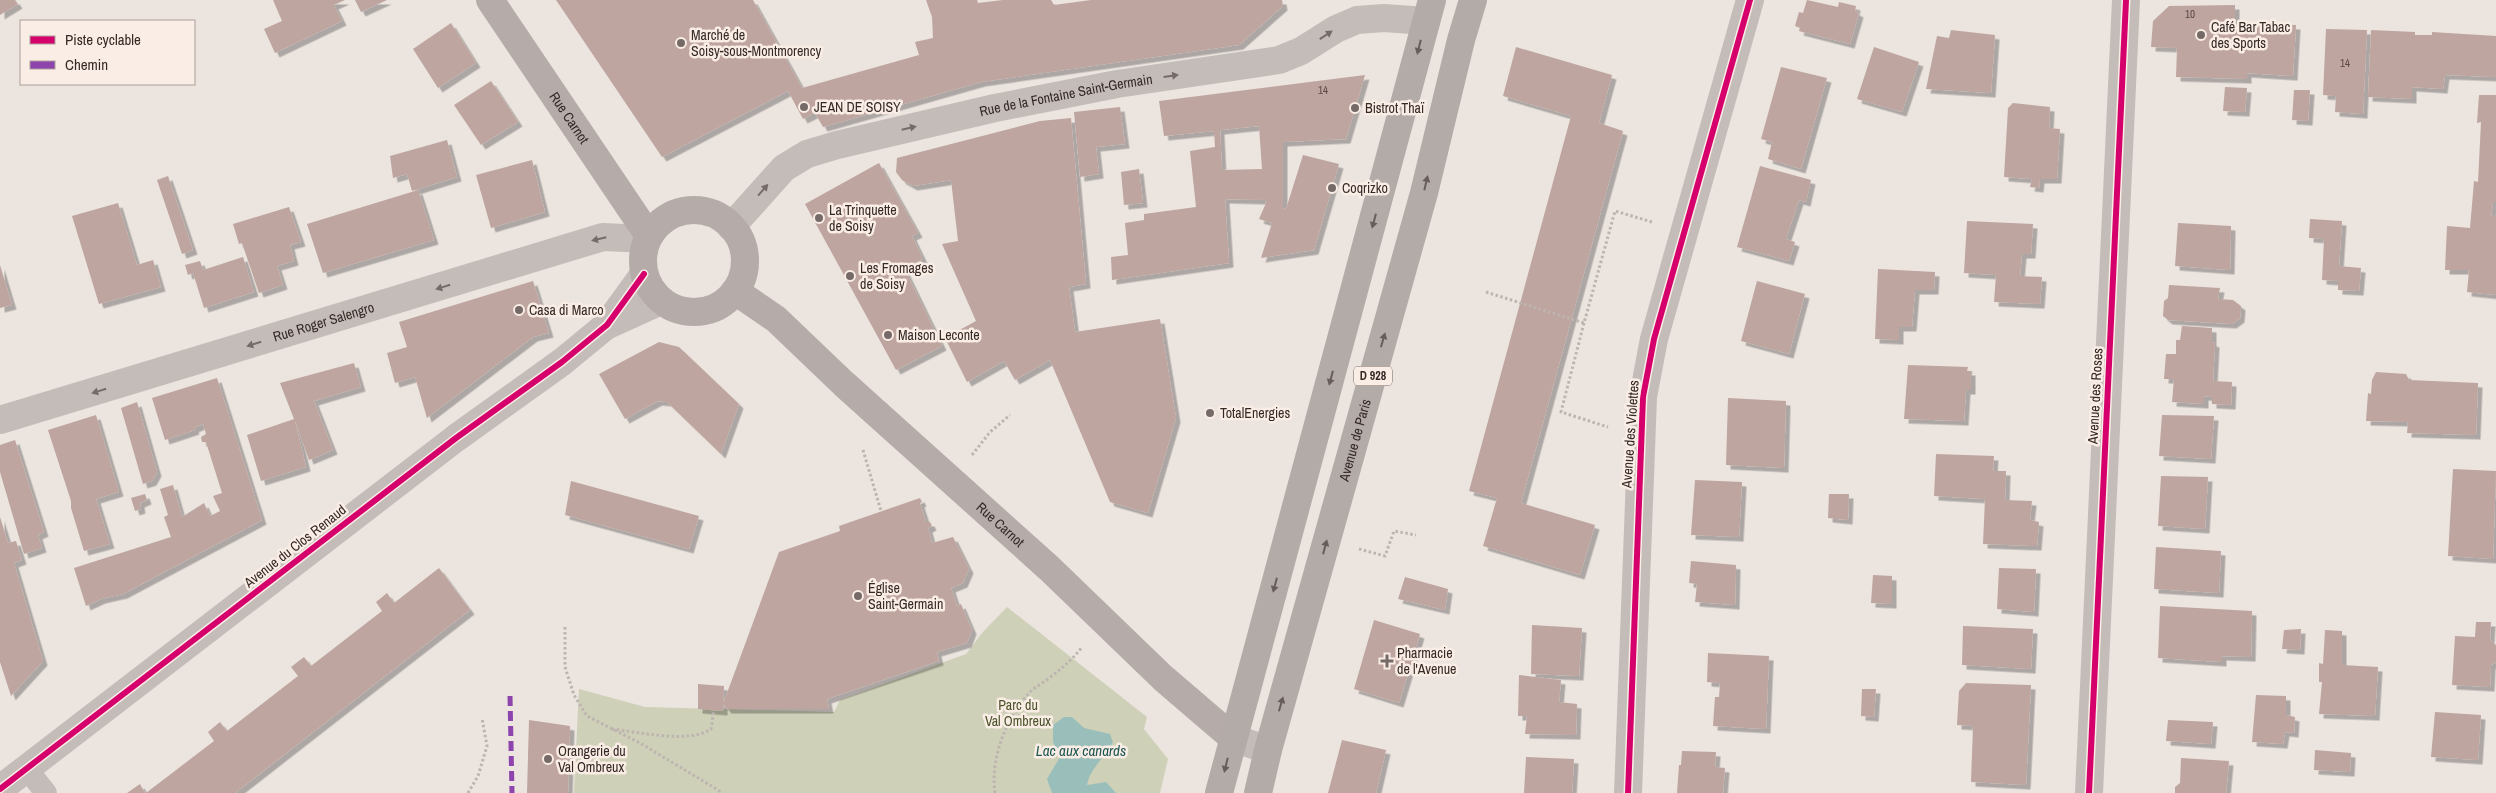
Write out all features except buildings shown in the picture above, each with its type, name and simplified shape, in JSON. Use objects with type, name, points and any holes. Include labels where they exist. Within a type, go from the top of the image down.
[{"type":"main road","name":"Avenue de Paris","points":[[1258,793],[1268,750],[1424,193],[1461,40],[1473,0]]},
{"type":"main road","name":"D 928","points":[[1219,793],[1382,192],[1429,10]]},
{"type":"street","name":"Rue Carnot","points":[[490,0],[648,238]]},
{"type":"street","name":"Avenue des Violettes","points":[[1628,793],[1643,397],[1648,369],[1684,231],[1750,0]]},
{"type":"street","name":"Avenue des Roses","points":[[2089,793],[2126,0]]},
{"type":"street","name":"Rue de la Fontaine Saint-Germain","points":[[731,227],[784,168],[808,154],[837,145],[995,108],[1117,84],[1279,60],[1301,51],[1336,28],[1356,20],[1384,18],[1429,10]]},
{"type":"street","points":[[686,210],[701,210],[716,214],[731,227],[738,235],[744,250],[745,265],[742,280],[735,291],[720,306],[704,312],[686,312],[661,301],[648,284],[644,274],[643,254],[648,238],[659,223],[672,214],[686,210]]},
{"type":"street","name":"Rue Roger Salengro","points":[[0,420],[603,237],[648,238]]},
{"type":"street","points":[[607,325],[644,274]]},
{"type":"street","name":"Rue Carnot","points":[[735,291],[776,319],[844,384],[1050,569],[1103,622],[1175,689],[1233,738],[1268,750]]},
{"type":"street","points":[[607,325],[661,301]]},
{"type":"street","name":"Avenue du Clos Renaud","points":[[0,789],[456,438],[562,362],[607,325]]},
{"type":"lane","points":[[27,768],[46,793]]},
{"type":"path","points":[[1641,437],[1561,412],[1615,211],[1684,231]]},
{"type":"path","points":[[1486,292],[1584,323]]},
{"type":"path","points":[[952,481],[990,432],[1010,415]]},
{"type":"path","points":[[1327,541],[1385,556],[1394,531],[1416,535]]},
{"type":"path","points":[[995,793],[994,783],[997,756],[1010,720],[1030,691],[1070,662],[1103,622]]},
{"type":"path","points":[[564,627],[565,667],[574,696],[587,716],[609,729],[640,743],[723,793]]},
{"type":"path","points":[[609,729],[666,735],[702,735],[711,729],[714,710]]},
{"type":"path","points":[[468,793],[478,776],[487,746],[482,718]]},
{"type":"green space","name":"Parc du Val Ombreux","points":[[1007,607],[1147,717],[1144,729],[1168,759],[1160,793],[574,793],[579,689],[645,707],[834,712],[840,700],[966,654],[982,633]]},
{"type":"water","name":"Lac aux canards","points":[[1064,717],[1072,717],[1084,728],[1110,734],[1113,742],[1091,773],[1087,785],[1106,782],[1116,793],[1052,793],[1047,779],[1060,757],[1053,742],[1053,725]]},
{"type":"marked path","points":[[510,696],[512,793]]},
{"type":"cycle path","points":[[1628,793],[1643,397],[1654,339],[1750,0]]},
{"type":"cycle path","points":[[2089,793],[2126,0]]},
{"type":"cycle path","points":[[0,789],[456,438],[562,362],[607,325],[644,274]]},
{"type":"place","name":"Café Bar Tabac des Sports","points":[[2201,35]]},
{"type":"place","name":"Marché de Soisy-sous-Montmorency","points":[[681,43]]},
{"type":"place","name":"JEAN DE SOISY","points":[[804,107]]},
{"type":"place","name":"Bistrot Thaï","points":[[1355,108]]},
{"type":"place","name":"Coqrizko","points":[[1332,188]]},
{"type":"place","name":"La Trinquette de Soisy","points":[[819,218]]},
{"type":"place","name":"Les Fromages de Soisy","points":[[850,276]]},
{"type":"place","name":"Casa di Marco","points":[[519,310]]},
{"type":"place","name":"Maison Leconte","points":[[888,335]]},
{"type":"place","name":"TotalEnergies","points":[[1210,413]]},
{"type":"place","name":"Église Saint-Germain","points":[[858,596]]},
{"type":"place","name":"Pharmacie de l'Avenue","points":[[1387,661]]},
{"type":"place","name":"Orangerie du Val Ombreux","points":[[548,759]]}]
